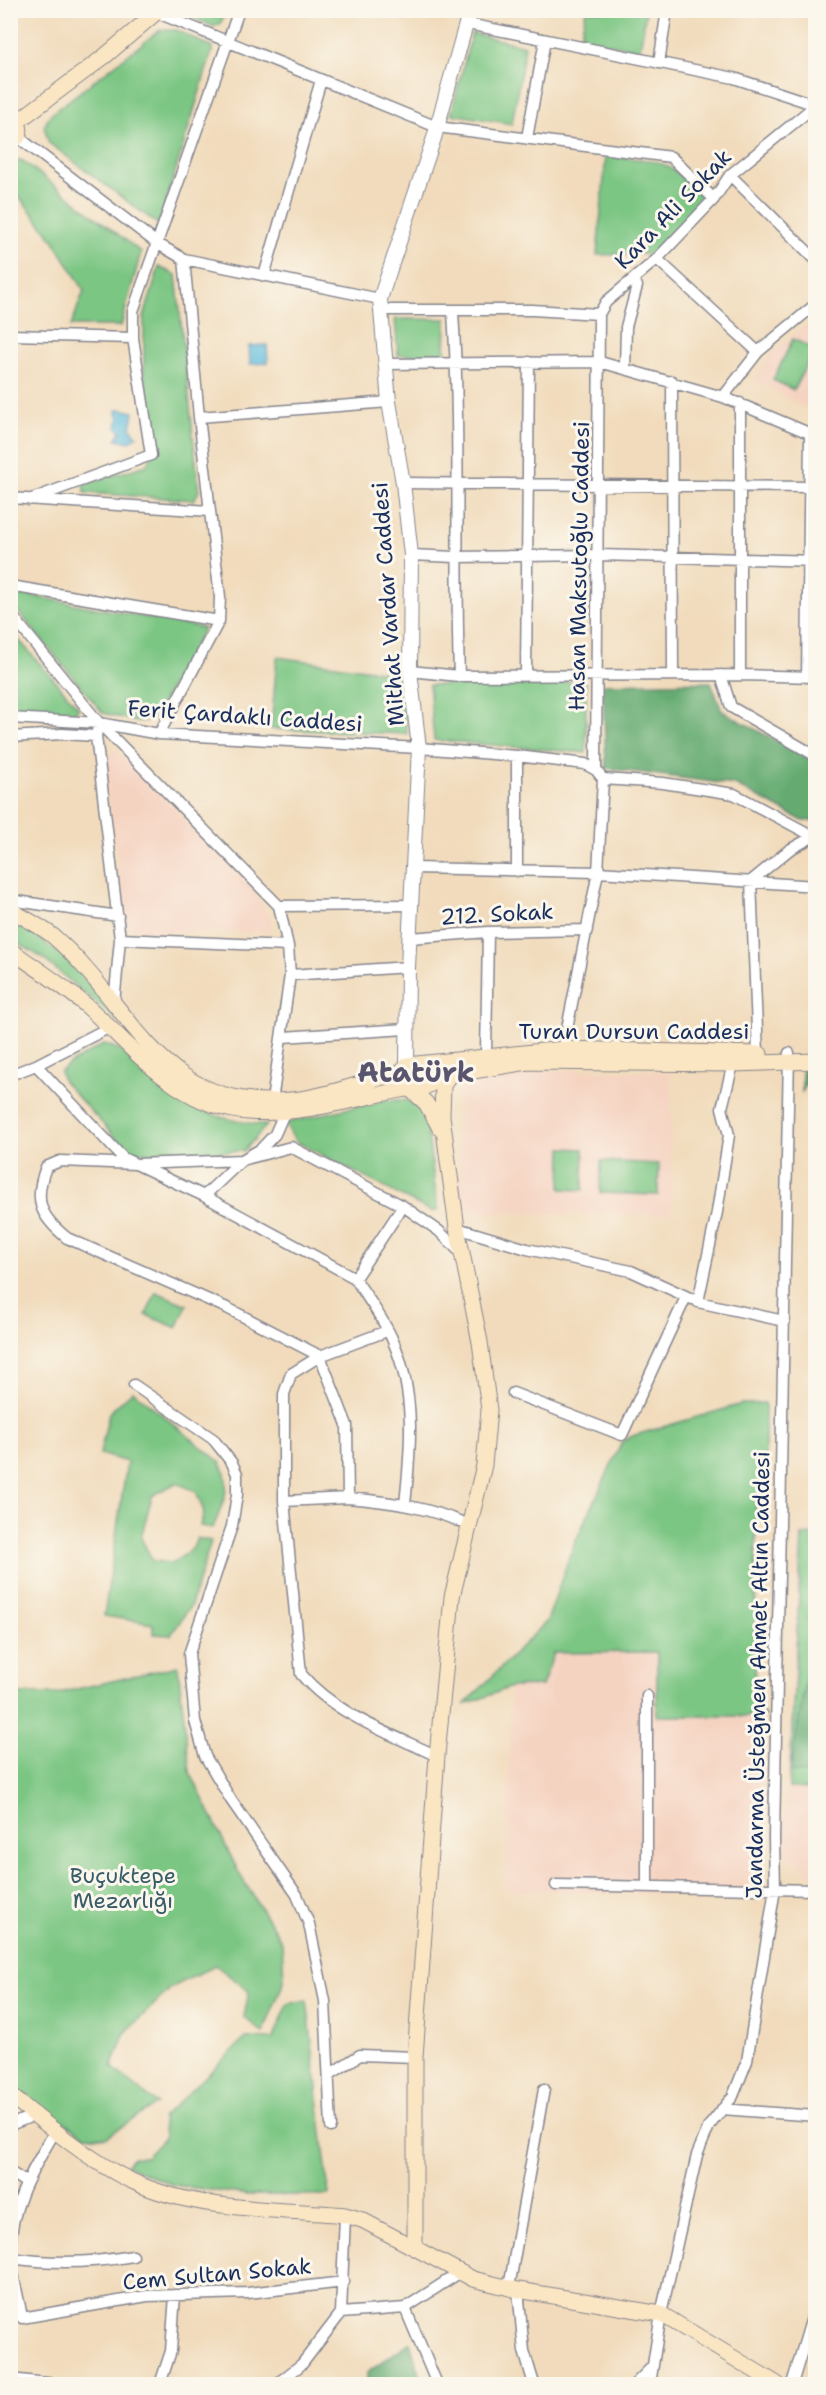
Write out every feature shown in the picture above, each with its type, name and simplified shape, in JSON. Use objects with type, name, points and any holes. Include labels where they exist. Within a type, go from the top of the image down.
[{"type":"main road","points":[[14,130],[156,11]]},
{"type":"main road","name":"Turan Dursun Caddesi","points":[[10,910],[52,935],[159,1056],[198,1087],[285,1111],[406,1089]]},
{"type":"main road","points":[[10,950],[85,1005],[161,1077],[188,1095],[210,1105],[234,1110],[270,1106]]},
{"type":"main road","name":"Turan Dursun Caddesi","points":[[270,1106],[307,1098],[408,1067],[486,1055],[563,1049],[758,1054],[816,1061]]},
{"type":"main road","name":"Turan Dursun Caddesi","points":[[428,1083],[448,1075],[528,1062],[733,1064],[789,1058],[816,1051]]},
{"type":"main road","points":[[408,1067],[426,1072],[442,1131],[426,1104],[406,1089],[401,1081],[408,1067]]},
{"type":"main road","points":[[415,2247],[415,2057],[437,1756],[452,1597],[484,1465],[489,1410],[480,1342],[457,1228],[442,1131],[441,1103],[443,1086],[448,1075]]},
{"type":"main road","points":[[406,1089],[419,1090],[428,1083]]},
{"type":"main road","points":[[10,2095],[123,2177],[166,2194],[206,2202],[345,2216],[375,2225],[459,2273],[514,2289],[661,2314],[777,2385]]},
{"type":"street","points":[[29,500],[151,455],[133,338],[133,311],[158,244],[226,41],[239,10]]},
{"type":"street","points":[[659,63],[667,10]]},
{"type":"street","points":[[156,11],[437,127],[671,157],[714,199]]},
{"type":"street","points":[[469,17],[545,39],[735,78],[816,105]]},
{"type":"street","name":"Mithat Vardar Caddesi","points":[[408,1067],[406,1029],[408,967],[419,748],[410,671],[411,555],[403,483],[389,402],[381,305],[469,17]]},
{"type":"street","points":[[527,138],[545,39]]},
{"type":"street","points":[[264,276],[321,80]]},
{"type":"street","name":"Kara Ali Sokak","points":[[599,314],[606,302],[657,259],[714,199],[730,175],[816,105]]},
{"type":"street","points":[[14,130],[158,244],[184,259],[381,305],[453,312],[532,310],[599,314],[600,362]]},
{"type":"street","points":[[730,175],[816,260]]},
{"type":"street","points":[[159,734],[219,621],[220,597],[184,259]]},
{"type":"street","points":[[657,259],[758,352]]},
{"type":"street","points":[[625,369],[626,327],[637,286],[633,280]]},
{"type":"street","points":[[723,397],[758,352],[816,304]]},
{"type":"street","points":[[453,312],[456,364],[456,557],[459,676]]},
{"type":"street","points":[[10,335],[133,338]]},
{"type":"street","points":[[526,674],[530,484],[529,362]]},
{"type":"street","points":[[386,364],[600,362],[723,397],[813,435],[810,488],[811,677],[526,674],[459,676],[410,671]]},
{"type":"street","name":"Hasan Maksutoğlu Caddesi","points":[[563,1049],[598,872],[600,362]]},
{"type":"street","points":[[672,381],[672,675]]},
{"type":"street","points":[[200,417],[389,402]]},
{"type":"street","points":[[740,403],[740,675]]},
{"type":"street","points":[[403,483],[810,488]]},
{"type":"street","points":[[10,498],[210,511]]},
{"type":"street","points":[[411,555],[456,557],[599,555],[812,561]]},
{"type":"street","points":[[10,586],[219,621]]},
{"type":"street","points":[[10,613],[99,723],[279,906],[288,946],[290,975],[283,1037],[270,1106]]},
{"type":"street","points":[[721,675],[731,707],[816,756]]},
{"type":"street","name":"Ferit Çardaklı Caddesi","points":[[10,718],[99,723],[159,734],[419,748],[517,756],[585,764],[599,774]]},
{"type":"street","points":[[99,723],[96,736],[120,939],[114,1005]]},
{"type":"street","points":[[10,737],[62,734],[96,736]]},
{"type":"street","points":[[517,756],[517,871]]},
{"type":"street","points":[[599,774],[734,794],[814,836]]},
{"type":"street","points":[[750,881],[789,850],[814,836]]},
{"type":"street","points":[[414,868],[598,872],[816,886]]},
{"type":"street","points":[[750,881],[758,1054]]},
{"type":"street","points":[[10,900],[118,916]]},
{"type":"street","points":[[279,906],[411,905]]},
{"type":"street","name":"212. Sokak","points":[[410,938],[488,932],[587,930]]},
{"type":"street","points":[[486,1055],[488,932]]},
{"type":"street","points":[[120,939],[288,946]]},
{"type":"street","points":[[290,975],[408,967]]},
{"type":"street","points":[[10,1075],[36,1065],[110,1028]]},
{"type":"street","points":[[283,1037],[406,1029]]},
{"type":"street","name":"Jandarma Üsteğmen Ahmet Altın Caddesi","points":[[650,2385],[661,2314],[697,2155],[709,2126],[733,2096],[747,2061],[775,1888],[774,1838],[789,1058]]},
{"type":"street","points":[[698,1302],[729,1135],[722,1108],[733,1064]]},
{"type":"street","points":[[36,1065],[123,1158],[204,1196],[355,1278],[393,1340],[404,1376],[410,1409],[410,1457],[405,1504]]},
{"type":"street","points":[[204,1196],[242,1160],[261,1149],[275,1134],[285,1111]]},
{"type":"street","points":[[348,1498],[347,1425],[320,1356],[227,1308],[67,1238],[46,1221],[40,1205],[40,1183],[46,1167],[60,1161],[136,1164],[242,1160],[291,1147],[404,1206],[440,1231],[463,1255]]},
{"type":"street","points":[[355,1278],[404,1206]]},
{"type":"street","points":[[457,1228],[527,1249],[631,1271],[698,1302],[784,1322]]},
{"type":"street","points":[[513,1393],[622,1434],[686,1297]]},
{"type":"street","points":[[387,1331],[320,1356],[291,1374],[287,1385],[284,1501],[301,1674],[313,1689],[367,1724],[437,1756]]},
{"type":"street","points":[[134,1385],[213,1439],[232,1463],[237,1474],[237,1495],[232,1526],[189,1654],[195,1721],[205,1756],[231,1800],[297,1895],[309,1924],[325,2001],[331,2127]]},
{"type":"street","points":[[284,1501],[348,1498],[405,1504],[442,1514],[469,1525]]},
{"type":"street","points":[[647,1696],[647,1886]]},
{"type":"street","points":[[555,1885],[816,1890]]},
{"type":"street","points":[[329,2075],[360,2055],[415,2057]]},
{"type":"street","points":[[534,2385],[524,2351],[514,2289],[544,2089]]},
{"type":"street","points":[[722,2109],[816,2116]]},
{"type":"street","points":[[10,2125],[35,2115]]},
{"type":"street","points":[[14,2286],[11,2258],[12,2226],[25,2182],[56,2130]]},
{"type":"street","points":[[10,2172],[25,2182]]},
{"type":"street","points":[[277,2385],[302,2364],[341,2313],[345,2216]]},
{"type":"street","points":[[11,2258],[96,2262],[133,2256]]},
{"type":"street","points":[[341,2313],[405,2308],[459,2273]]},
{"type":"street","name":"Cem Sultan Sokak","points":[[14,2286],[22,2318],[147,2296],[248,2293],[344,2282]]},
{"type":"street","points":[[160,2385],[171,2350],[175,2295]]},
{"type":"street","points":[[792,2385],[816,2304]]},
{"type":"street","points":[[405,2308],[437,2385]]},
{"type":"street","points":[[635,2385],[643,2379],[653,2365]]},
{"type":"street","points":[[10,2379],[56,2385]]},
{"type":"shaded area","points":[[815,316],[815,413],[754,380],[770,355]]},
{"type":"shaded area","points":[[116,750],[248,883],[271,918],[269,932],[133,932],[126,923],[103,756]]},
{"type":"shaded area","points":[[524,1070],[671,1072],[671,1215],[459,1212],[460,1081]]},
{"type":"shaded area","points":[[815,1530],[815,1879],[783,1851],[798,1531]]},
{"type":"shaded area","points":[[657,1652],[658,1716],[766,1716],[761,1897],[506,1890],[511,1687],[542,1686],[554,1653]]},
{"type":"green space","points":[[189,10],[226,11],[220,24],[214,27],[185,14]]},
{"type":"green space","points":[[586,11],[646,11],[640,50],[580,38]]},
{"type":"green space","points":[[160,30],[177,30],[213,48],[159,225],[49,143],[44,127],[50,115]]},
{"type":"green space","points":[[472,33],[525,46],[512,124],[451,114]]},
{"type":"green space","points":[[606,156],[661,164],[680,175],[705,199],[651,254],[597,255]]},
{"type":"green space","points":[[11,158],[23,161],[141,252],[121,326],[71,326],[84,290],[54,241],[11,186]]},
{"type":"green space","points":[[159,267],[176,275],[199,491],[194,500],[85,493],[84,484],[147,465],[156,446],[144,373],[144,317]]},
{"type":"green space","points":[[395,319],[446,319],[445,355],[398,355]]},
{"type":"green space","points":[[793,339],[814,349],[794,390],[773,380]]},
{"type":"green space","points":[[10,592],[204,628],[153,719],[137,722],[103,713],[11,603]]},
{"type":"green space","points":[[10,630],[79,708],[72,715],[11,710]]},
{"type":"green space","points":[[277,657],[401,674],[407,734],[271,729]]},
{"type":"green space","points":[[586,682],[586,753],[434,740],[429,685]]},
{"type":"green space","points":[[711,682],[722,711],[815,762],[815,821],[803,821],[735,785],[606,768],[603,684]]},
{"type":"green space","points":[[10,919],[64,956],[118,1017],[117,1020],[41,957],[11,939]]},
{"type":"green space","points":[[104,1044],[125,1054],[163,1090],[191,1106],[236,1121],[267,1125],[244,1151],[155,1154],[127,1150],[63,1081],[60,1072],[69,1064]]},
{"type":"green space","points":[[802,1068],[815,1068],[815,1078],[810,1078],[802,1092]]},
{"type":"green space","points":[[384,1100],[408,1100],[425,1114],[438,1210],[430,1211],[295,1141],[285,1123]]},
{"type":"green space","points":[[562,1148],[584,1149],[583,1190],[561,1189]]},
{"type":"green space","points":[[601,1161],[659,1164],[658,1195],[600,1193]]},
{"type":"green space","points":[[156,1292],[187,1305],[177,1328],[146,1315]]},
{"type":"green space","points":[[133,1391],[221,1463],[226,1480],[223,1504],[213,1528],[200,1526],[204,1512],[196,1491],[176,1483],[152,1496],[141,1538],[153,1561],[173,1563],[193,1548],[197,1538],[211,1541],[191,1605],[171,1635],[153,1634],[153,1624],[104,1616],[127,1462],[100,1454],[109,1413]]},
{"type":"green space","points":[[765,1403],[765,1494],[756,1501],[755,1704],[766,1716],[657,1716],[657,1652],[554,1653],[542,1686],[511,1687],[464,1705],[547,1621],[572,1549],[622,1442],[632,1436],[742,1404]]},
{"type":"green space","points":[[802,1535],[815,1535],[815,1789],[789,1788]]},
{"type":"green space","points":[[809,1658],[815,1659],[815,1775],[790,1772]]},
{"type":"green space","name":"Buçuktepe Mezarlığı","points":[[178,1666],[190,1772],[240,1875],[282,1942],[284,1981],[263,2033],[244,2017],[249,1991],[215,1965],[171,1988],[125,2033],[112,2067],[157,2104],[106,2137],[84,2135],[18,2092],[11,2083],[10,1694],[55,1694]]},
{"type":"green space","points":[[307,2000],[329,2195],[248,2195],[173,2185],[126,2165],[133,2157],[146,2157],[164,2138],[162,2118],[246,2038],[273,2039],[288,2004]]},
{"type":"green space","points":[[410,2342],[423,2384],[367,2384],[367,2373]]},
{"type":"water","points":[[267,345],[268,363],[250,364],[249,346]]},
{"type":"water","points":[[119,409],[134,412],[131,428],[137,436],[130,442],[116,439],[121,432],[117,427],[119,417],[116,412]]},
{"type":"district","name":"Atatürk","points":[[416,1072]]}]
